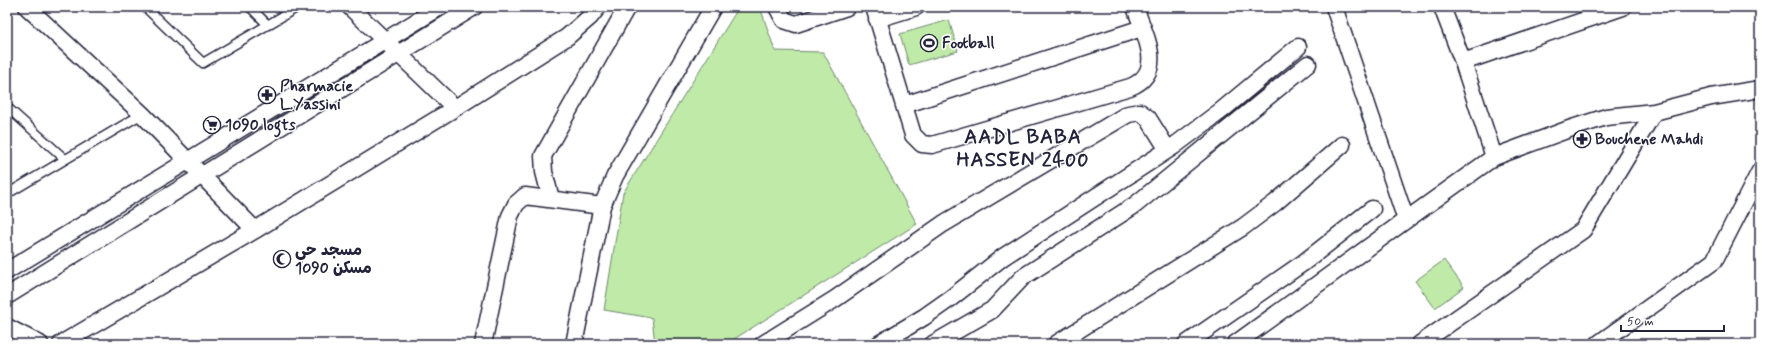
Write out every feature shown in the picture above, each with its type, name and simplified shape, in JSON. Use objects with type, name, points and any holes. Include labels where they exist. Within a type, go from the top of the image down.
[{"type":"street","points":[[27,7],[142,114],[255,230]]},
{"type":"street","points":[[350,7],[455,108]]},
{"type":"street","points":[[7,271],[440,7]]},
{"type":"street","points":[[7,296],[474,7]]},
{"type":"street","points":[[61,344],[255,230],[455,108],[566,37],[590,17],[598,7]]},
{"type":"street","points":[[551,199],[544,172],[543,156],[626,7]]},
{"type":"street","points":[[574,344],[602,206],[615,176],[713,7]]},
{"type":"street","points":[[777,7],[784,20],[796,24],[847,7]]},
{"type":"street","points":[[916,7],[875,13],[915,138],[922,144],[932,145],[1130,87],[1141,81],[1148,72],[1151,54],[1135,7]]},
{"type":"street","points":[[1334,7],[1406,220]]},
{"type":"street","points":[[1442,7],[1463,62],[1494,157]]},
{"type":"street","points":[[1463,62],[1623,7]]},
{"type":"street","points":[[904,105],[1142,28]]},
{"type":"street","points":[[879,344],[951,298],[1003,257],[1168,150],[1222,110],[1298,47]]},
{"type":"street","points":[[933,344],[992,310],[1002,301],[1013,286],[1028,273],[1094,233],[1136,205],[1308,64]]},
{"type":"street","points":[[1235,344],[1494,157],[1606,117],[1654,112],[1711,97],[1760,89]]},
{"type":"street","points":[[763,344],[835,299],[943,224],[1128,114],[1140,112],[1148,118],[1168,150]]},
{"type":"street","points":[[1420,344],[1582,230],[1654,112]]},
{"type":"street","points":[[1056,344],[1243,227],[1275,203],[1342,145]]},
{"type":"street","points":[[1598,344],[1714,261],[1760,171]]},
{"type":"street","points":[[484,344],[510,216],[516,204],[525,196],[602,206]]},
{"type":"street","points":[[1186,344],[1292,271],[1372,209]]},
{"type":"street","points":[[7,327],[40,344]]},
{"type":"lane","points":[[145,7],[203,63],[298,7]]},
{"type":"lane","points":[[250,7],[268,25]]},
{"type":"lane","points":[[7,107],[65,160]]},
{"type":"lane","points":[[7,194],[142,114]]},
{"type":"green space","points":[[739,7],[760,7],[775,51],[823,52],[917,224],[731,341],[733,344],[655,344],[652,318],[604,310],[623,193]]},
{"type":"green space","name":"Football","points":[[949,20],[958,51],[909,65],[900,34]]},
{"type":"green space","points":[[1444,260],[1464,287],[1435,308],[1415,281]]},
{"type":"place","name":"Football","points":[[929,43]]},
{"type":"place","name":"Pharmacie L.Yassini","points":[[267,95]]},
{"type":"place","name":"1090 logts","points":[[212,125]]},
{"type":"place","name":"Bouchene Mahdi","points":[[1582,139]]},
{"type":"place","name":"مسجد حي 1090 مسكن","points":[[282,259]]},
{"type":"district","name":"AADL BABA HASSEN 2400","points":[[1023,148]]}]
